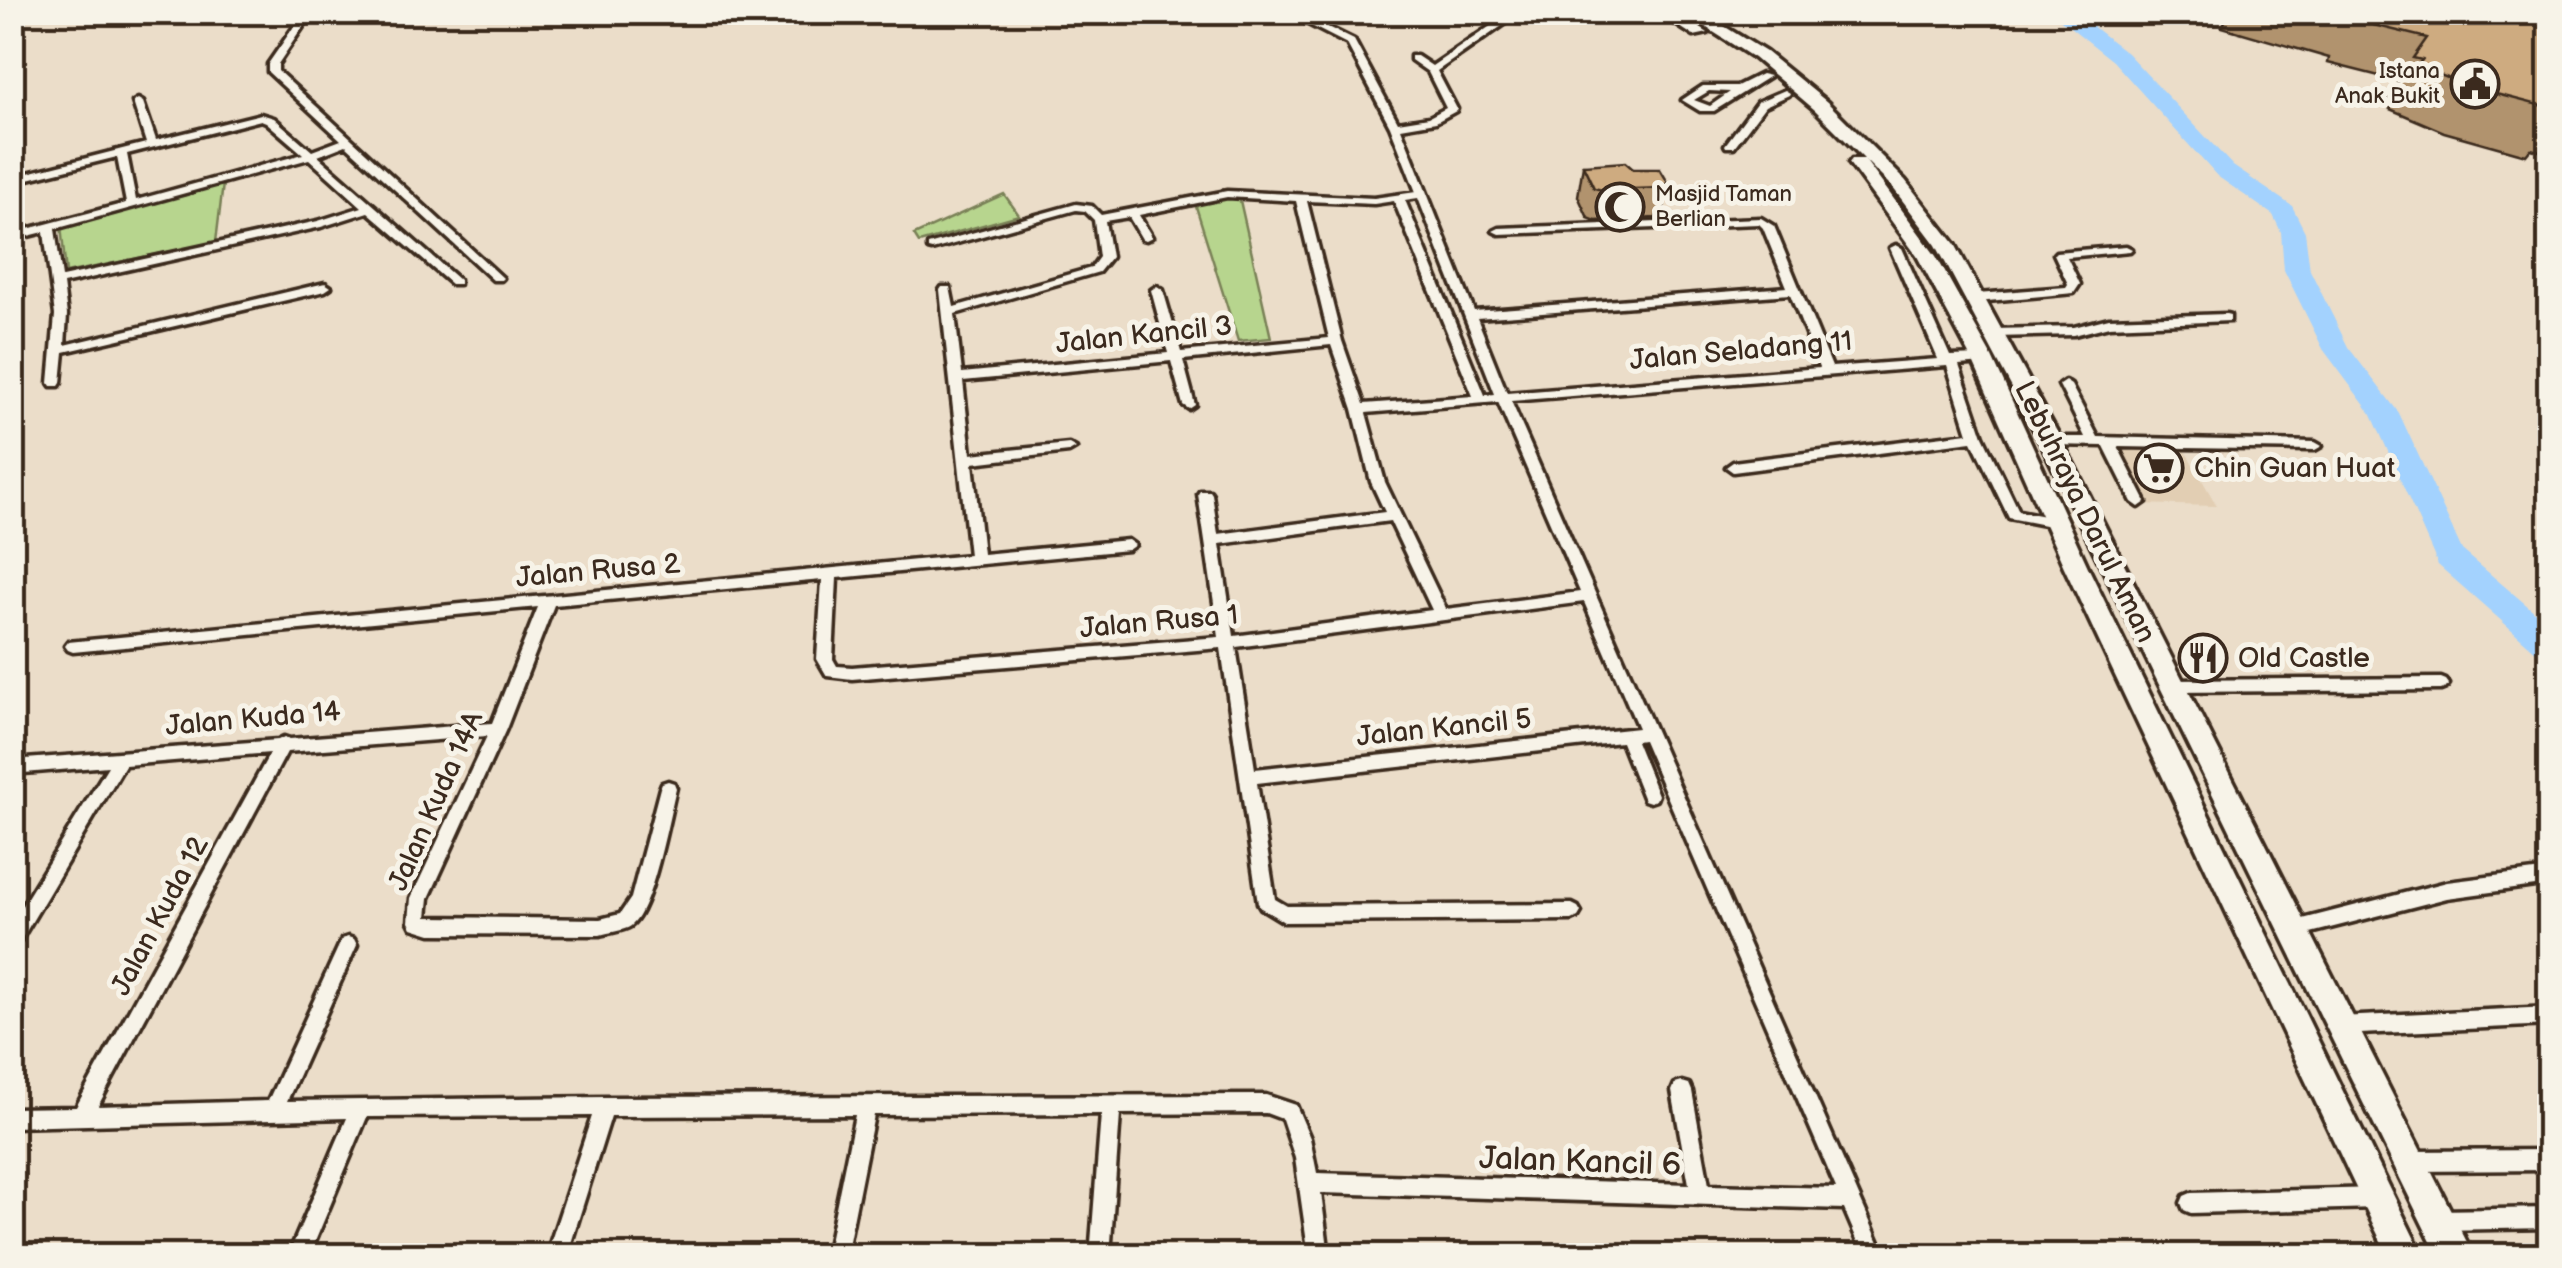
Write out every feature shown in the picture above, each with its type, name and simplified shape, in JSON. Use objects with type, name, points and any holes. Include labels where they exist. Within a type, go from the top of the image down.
[{"type":"highway","name":"Lebuhraya Darul Aman","points":[[1664,12],[1775,84],[1878,185],[1918,242],[1984,359],[2055,522],[2406,1256]]},
{"type":"highway","name":"Lebuhraya Darul Aman","points":[[1688,12],[1760,56],[1855,137],[1924,214],[1976,298],[2457,1256]]},
{"type":"street","points":[[309,12],[273,64],[273,72],[497,278]]},
{"type":"street","points":[[1288,12],[1350,42],[1395,126],[1502,396],[1875,1256]]},
{"type":"street","points":[[1432,70],[1518,12]]},
{"type":"street","points":[[1395,126],[1450,113],[1450,100],[1432,70],[1414,58]]},
{"type":"street","points":[[1738,89],[1775,84]]},
{"type":"street","points":[[1730,145],[1775,84]]},
{"type":"street","points":[[138,102],[152,144]]},
{"type":"street","points":[[12,161],[15,180],[261,117],[270,120],[456,282]]},
{"type":"street","points":[[12,237],[309,156],[347,141]]},
{"type":"street","points":[[121,152],[132,205]]},
{"type":"street","points":[[1099,220],[1228,194],[1399,200],[1422,194]]},
{"type":"street","points":[[1300,196],[1336,342],[1360,409],[1369,456],[1442,614]]},
{"type":"street","points":[[1399,200],[1480,398]]},
{"type":"street","points":[[932,247],[1076,207],[1088,208],[1099,220],[1105,257],[1095,270],[948,312]]},
{"type":"street","points":[[56,282],[321,224],[369,208]]},
{"type":"street","points":[[1132,212],[1146,237]]},
{"type":"street","points":[[1499,231],[1753,219],[1768,226],[1826,369]]},
{"type":"street","points":[[49,228],[61,315],[55,383]]},
{"type":"street","points":[[1896,248],[2014,516],[2055,522]]},
{"type":"street","points":[[1976,298],[2070,290],[2074,284],[2060,254],[2126,249]]},
{"type":"street","points":[[58,350],[325,288]]},
{"type":"street","points":[[946,290],[977,560]]},
{"type":"street","points":[[1157,290],[1189,406]]},
{"type":"street","points":[[1473,315],[1794,290]]},
{"type":"street","points":[[1995,333],[2074,331],[2109,322],[2226,318]]},
{"type":"street","name":"Jalan Kancil 3","points":[[956,378],[1336,342]]},
{"type":"street","name":"Jalan Seladang 11","points":[[1360,409],[1984,359]]},
{"type":"street","points":[[2065,386],[2139,502]]},
{"type":"street","points":[[1733,467],[1976,436]]},
{"type":"street","points":[[2051,441],[2315,446]]},
{"type":"street","points":[[966,460],[1069,448]]},
{"type":"street","points":[[1205,494],[1262,892],[1274,910],[1284,914],[1572,912]]},
{"type":"street","points":[[1212,540],[1394,516]]},
{"type":"street","name":"Jalan Rusa 2","points":[[73,646],[1128,545]]},
{"type":"street","name":"Jalan Rusa 1","points":[[830,574],[824,659],[832,672],[1228,642],[1588,596]]},
{"type":"street","name":"Jalan Kuda 14A","points":[[548,600],[498,729],[420,898],[418,922],[431,926],[600,927],[626,920],[639,901],[668,788]]},
{"type":"street","points":[[2172,686],[2441,684]]},
{"type":"street","name":"Jalan Kuda 14","points":[[12,768],[284,743],[498,729]]},
{"type":"street","name":"Jalan Kancil 5","points":[[1247,777],[1648,733]]},
{"type":"street","points":[[1626,735],[1650,795]]},
{"type":"street","name":"Jalan Kuda 12","points":[[83,1114],[284,743]]},
{"type":"street","points":[[12,938],[121,758]]},
{"type":"street","points":[[2291,930],[2429,894],[2550,876]]},
{"type":"street","points":[[273,1111],[348,945]]},
{"type":"street","points":[[2339,1026],[2550,1016]]},
{"type":"street","points":[[1682,1091],[1701,1196]]},
{"type":"street","points":[[556,1256],[604,1106]]},
{"type":"street","points":[[1100,1256],[1111,1107]]},
{"type":"street","points":[[12,1118],[360,1108],[1281,1107],[1292,1114],[1319,1256]]},
{"type":"street","points":[[298,1256],[360,1108]]},
{"type":"street","points":[[836,1256],[866,1108]]},
{"type":"street","points":[[2408,1161],[2550,1160]]},
{"type":"street","name":"Jalan Kancil 6","points":[[1308,1183],[1850,1199]]},
{"type":"street","points":[[2191,1204],[2378,1198]]},
{"type":"street","points":[[2438,1220],[2550,1218]]},
{"type":"shaded area","points":[[2105,445],[2183,447],[2217,506],[2135,504]]},
{"type":"green space","points":[[223,184],[216,242],[66,273],[61,226]]},
{"type":"green space","points":[[1004,194],[1019,215],[919,243],[914,235]]},
{"type":"green space","points":[[1239,196],[1271,338],[1238,341],[1194,200]]},
{"type":"building","points":[[2344,12],[2550,12],[2550,108],[2473,88],[2417,66],[2422,60],[2413,58],[2427,38],[2353,20],[2354,15]]},
{"type":"building","points":[[1625,162],[1633,169],[1660,169],[1669,184],[1662,185],[1663,188],[1602,190],[1594,188],[1583,165]]},
{"type":"waterway","points":[[2061,12],[2120,57],[2225,171],[2283,211],[2293,232],[2297,270],[2336,349],[2385,413],[2449,557],[2550,644]]},
{"type":"place","name":"Istana Anak Bukit","points":[[2475,84]]},
{"type":"place","name":"Masjid Taman Berlian","points":[[1620,207]]},
{"type":"place","name":"Chin Guan Huat","points":[[2159,468]]},
{"type":"place","name":"Old Castle","points":[[2203,658]]}]
